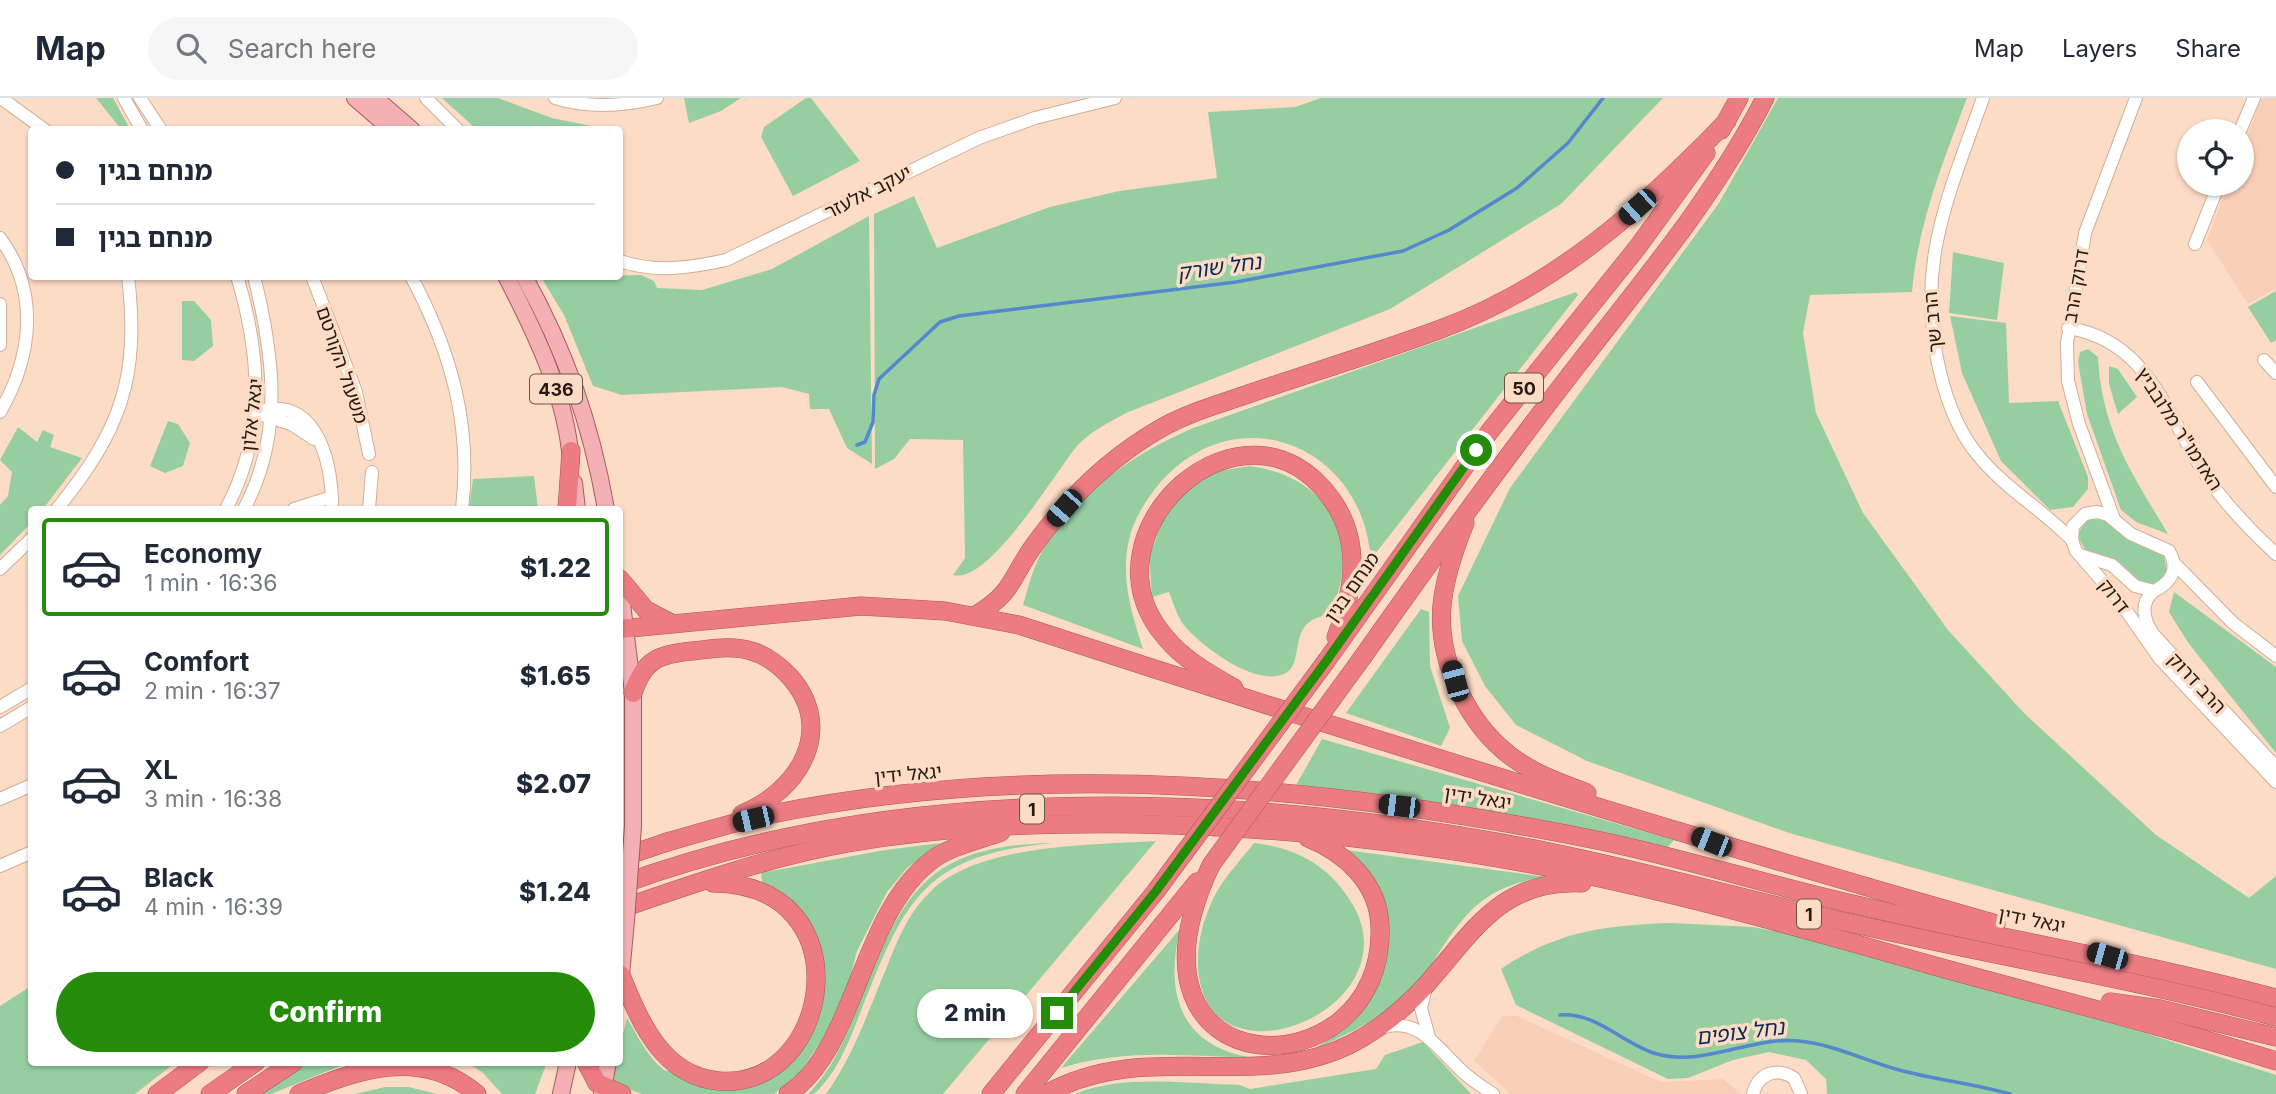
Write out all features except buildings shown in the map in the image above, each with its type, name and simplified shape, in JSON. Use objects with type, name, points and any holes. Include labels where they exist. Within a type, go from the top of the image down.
[{"type":"highway","name":"מנחם בגין","points":[[991,1094],[1156,891],[1327,660],[1490,431],[1683,187],[1739,98]]},
{"type":"highway","name":"50","points":[[1193,895],[1211,865],[1477,496],[1683,229],[1750,127],[1765,98]]},
{"type":"highway","points":[[975,615],[1010,588],[1033,545],[1078,492],[1111,463],[1165,426],[1196,412],[1438,330],[1496,306],[1557,272],[1643,202],[1727,121]]},
{"type":"highway","points":[[567,506],[570,451]]},
{"type":"highway","points":[[1271,707],[1185,657],[1165,638],[1152,619],[1145,600],[1141,563],[1149,529],[1165,499],[1190,475],[1210,463],[1255,456],[1277,459],[1295,468],[1327,493],[1346,525],[1353,567],[1342,620],[1327,660]]},
{"type":"highway","points":[[1477,496],[1447,571],[1442,608],[1444,644],[1455,681],[1470,712],[1517,761],[1549,778],[1711,842]]},
{"type":"highway","points":[[623,583],[646,610],[671,623]]},
{"type":"highway","points":[[623,628],[861,606],[975,615],[1019,625],[1271,707],[1711,842],[2107,956]]},
{"type":"highway","points":[[633,693],[642,671],[657,656],[739,648],[760,654],[779,666],[797,686],[808,712],[810,740],[806,755],[780,792],[752,810],[661,844]]},
{"type":"highway","name":"יגאל ידין","points":[[661,844],[774,814],[858,800],[971,790],[1152,786],[1303,795],[1399,806],[1540,829],[1654,854],[1885,912],[2107,956],[2276,998]]},
{"type":"highway","name":"יגאל ידין","points":[[623,884],[743,846],[908,819],[968,813],[1109,807],[1275,813],[1458,835],[1577,857],[1861,926],[2125,981],[2276,1017]]},
{"type":"highway","points":[[623,915],[692,884],[771,860],[845,844],[930,832],[1021,825],[1102,824],[1284,830],[1438,848],[1554,869],[2026,990],[2276,1061]]},
{"type":"highway","points":[[788,1094],[806,1079],[826,1051],[883,923],[920,870],[948,851],[1021,825]]},
{"type":"highway","points":[[1193,895],[1186,977],[1193,1001],[1205,1020],[1236,1041],[1273,1048],[1304,1041],[1338,1025],[1355,1007],[1369,985],[1381,942],[1380,918],[1364,880],[1345,857],[1325,844],[1284,830]]},
{"type":"highway","name":"1","points":[[623,857],[661,844]]},
{"type":"highway","points":[[1046,1094],[1083,1076],[1138,1065],[1260,1066],[1307,1059],[1348,1046],[1377,1029],[1426,985],[1480,920],[1506,900],[1536,887],[1561,883],[1596,884],[1678,899]]},
{"type":"highway","points":[[623,986],[660,1052],[689,1074],[728,1082],[752,1078],[771,1069],[797,1043],[810,1017],[816,983],[811,946],[794,914],[766,891],[745,885],[692,884]]},
{"type":"highway","points":[[1025,1094],[1193,895]]},
{"type":"highway","points":[[2026,990],[2160,1009],[2276,1037]]},
{"type":"highway","points":[[157,1094],[195,1066]]},
{"type":"highway","points":[[209,1094],[250,1066]]},
{"type":"highway","points":[[246,1094],[288,1066]]},
{"type":"highway","points":[[299,1094],[360,1072],[406,1066],[430,1068],[450,1074],[477,1094]]},
{"type":"highway","points":[[588,1066],[593,1079],[603,1091],[622,1094]]},
{"type":"main road","points":[[355,98],[387,126]]},
{"type":"main road","points":[[375,98],[407,126]]},
{"type":"main road","name":"436","points":[[508,280],[551,374],[566,422],[577,506]]},
{"type":"main road","name":"436","points":[[526,280],[554,333],[580,397],[605,506]]},
{"type":"main road","points":[[623,628],[633,693],[633,826],[623,915]]},
{"type":"main road","points":[[561,1094],[568,1066]]},
{"type":"main road","points":[[603,1091],[607,1066]]},
{"type":"street","points":[[1,98],[40,126]]},
{"type":"street","points":[[124,98],[140,126]]},
{"type":"street","points":[[140,98],[158,126]]},
{"type":"street","points":[[426,98],[453,126]]},
{"type":"street","points":[[555,98],[595,105],[636,103],[657,98]]},
{"type":"street","name":"יעקב אלעזר","points":[[623,262],[659,269],[691,268],[726,260],[979,138],[1063,110],[1115,98]]},
{"type":"street","name":"הרב שך","points":[[1983,98],[1936,236],[1929,291],[1933,345],[1952,411],[1968,443],[1998,476],[2072,540]]},
{"type":"street","name":"דרוק הרב","points":[[2098,479],[2068,381],[2068,328],[2085,233],[2136,98]]},
{"type":"street","points":[[2245,119],[2254,98]]},
{"type":"street","points":[[2195,244],[2214,196]]},
{"type":"street","points":[[0,238],[20,273],[28,317],[23,365],[0,412]]},
{"type":"street","points":[[59,506],[101,449],[122,404],[133,333],[128,280]]},
{"type":"street","name":"יגאל אלון","points":[[227,506],[243,472],[256,412],[254,352],[238,280]]},
{"type":"street","name":"יגאל אלון","points":[[244,506],[258,477],[271,414],[270,350],[255,280]]},
{"type":"street","name":"משעול הקורטם","points":[[314,280],[356,392],[369,454]]},
{"type":"street","points":[[413,280],[441,338],[461,408],[466,447],[462,506]]},
{"type":"street","points":[[0,304],[0,345]]},
{"type":"street","name":"האדמו\"ר מלובביץ","points":[[2068,328],[2109,340],[2137,363],[2205,474],[2241,518],[2276,554]]},
{"type":"street","points":[[2264,360],[2276,373]]},
{"type":"street","points":[[2197,382],[2276,487]]},
{"type":"street","points":[[256,412],[271,414],[291,424],[322,447],[330,469],[332,503],[313,506]]},
{"type":"street","points":[[369,506],[372,472]]},
{"type":"street","points":[[2072,540],[2073,526],[2096,498],[2098,479]]},
{"type":"street","points":[[2098,479],[2114,519]]},
{"type":"street","points":[[2044,516],[2082,516],[2097,512],[2114,519],[2138,538],[2163,546],[2188,581],[2202,591],[2233,623],[2276,656]]},
{"type":"street","name":"דרוק","points":[[2072,540],[2080,555],[2118,599],[2144,639]]},
{"type":"street","points":[[0,569],[28,542]]},
{"type":"street","points":[[2080,555],[2112,565],[2135,586],[2202,591]]},
{"type":"street","name":"הרב דרוק","points":[[2175,564],[2171,578],[2147,597],[2145,620],[2153,634],[2276,768]]},
{"type":"street","name":"הרב דרוק","points":[[2144,639],[2276,782]]},
{"type":"street","points":[[0,708],[28,690]]},
{"type":"street","points":[[0,726],[28,709]]},
{"type":"street","points":[[0,799],[28,787]]},
{"type":"street","points":[[0,866],[28,854]]},
{"type":"street","points":[[1426,985],[1422,997],[1422,1013],[1431,1040]]},
{"type":"street","points":[[1377,1029],[1390,1024],[1408,1026],[1431,1040],[1464,1074],[1493,1094]]},
{"type":"street","points":[[1753,1094],[1765,1075],[1780,1072],[1794,1078],[1801,1094]]},
{"type":"shaded area","points":[[2262,98],[2276,98],[2276,288],[2248,304],[2207,240],[2224,196],[2254,196],[2254,119]]},
{"type":"shaded area","points":[[1502,1016],[1517,1016],[1661,1082],[1723,1079],[1741,1094],[1511,1094],[1474,1061]]},
{"type":"green space","points":[[96,98],[113,98],[128,126],[119,126]]},
{"type":"green space","points":[[442,98],[498,98],[552,118],[591,126],[473,126]]},
{"type":"green space","points":[[684,98],[741,98],[721,111],[689,123]]},
{"type":"green space","points":[[806,98],[811,98],[860,161],[793,196],[761,137],[764,127]]},
{"type":"green space","points":[[1321,98],[1663,98],[1561,204],[1390,309],[1126,413],[1094,432],[1077,446],[1003,545],[985,563],[968,573],[953,575],[965,558],[963,440],[910,439],[894,459],[875,469],[874,214],[914,196],[937,248],[1050,207],[1119,191],[1217,178],[1208,112],[1295,107]]},
{"type":"green space","points":[[1778,98],[1967,98],[1926,217],[1912,292],[1810,295],[1803,333],[1816,413],[1863,513],[1948,630],[2024,713],[2156,835],[2249,898],[2276,876],[2276,969],[1789,833],[1587,761],[1516,725],[1485,686],[1462,641],[1458,596],[1510,488],[1719,203]]},
{"type":"green space","points":[[869,216],[872,464],[847,448],[829,409],[810,409],[809,394],[782,387],[622,395],[593,386],[564,315],[543,280],[623,280],[623,275],[641,275],[654,281],[657,288],[702,290],[772,269]]},
{"type":"green space","points":[[1953,252],[2004,263],[1997,320],[1949,313]]},
{"type":"green space","points":[[2276,291],[2276,340],[2271,343],[2248,307]]},
{"type":"green space","points":[[1576,292],[1578,295],[1375,554],[1370,552],[1360,514],[1342,482],[1317,459],[1287,444],[1255,438],[1221,442],[1189,457],[1159,484],[1134,525],[1127,554],[1127,582],[1131,609],[1143,649],[1023,605],[1038,559],[1060,525],[1112,474],[1153,448],[1196,427]]},
{"type":"green space","points":[[182,301],[194,301],[211,320],[213,346],[194,361],[182,360]]},
{"type":"green space","points":[[1950,316],[2006,323],[2009,403],[2058,401],[2088,477],[2088,489],[2073,507],[2050,510],[2001,461],[1962,373]]},
{"type":"green space","points":[[2088,349],[2098,357],[2106,408],[2121,451],[2168,534],[2136,522],[2121,510],[2087,414],[2078,362],[2080,352]]},
{"type":"green space","points":[[2109,366],[2118,369],[2137,397],[2118,414],[2109,384]]},
{"type":"green space","points":[[168,421],[178,424],[190,443],[183,466],[165,473],[150,466]]},
{"type":"green space","points":[[18,427],[37,442],[43,430],[54,435],[50,447],[82,458],[45,506],[28,506],[28,526],[0,555],[0,505],[8,496],[12,472],[0,460]]},
{"type":"green space","points":[[1250,466],[1278,473],[1301,484],[1319,498],[1332,517],[1340,538],[1343,562],[1339,588],[1330,615],[1316,618],[1307,624],[1302,632],[1292,668],[1275,676],[1248,671],[1207,647],[1185,626],[1169,592],[1152,597],[1149,557],[1164,517],[1179,497],[1213,472]]},
{"type":"green space","points":[[534,476],[538,506],[469,506],[473,479]]},
{"type":"green space","points":[[2088,518],[2106,521],[2128,540],[2164,555],[2167,573],[2152,584],[2146,584],[2118,562],[2086,551],[2077,535]]},
{"type":"green space","points":[[2174,592],[2276,667],[2276,753],[2189,644],[2169,612]]},
{"type":"green space","points":[[1421,609],[1429,612],[1430,666],[1450,728],[1441,746],[1346,713]]},
{"type":"green space","points":[[1322,739],[1674,840],[1665,850],[1539,820],[1295,787]]},
{"type":"green space","points":[[1156,841],[943,1094],[826,1094],[853,1048],[905,925],[931,891],[952,876],[977,864],[1006,856],[1069,846]]},
{"type":"green space","points":[[941,843],[907,868],[887,892],[857,951],[849,982],[827,1034],[799,1073],[774,1094],[642,1094],[610,1082],[614,1066],[623,1066],[623,1034],[627,1018],[648,1053],[664,1070],[699,1075],[733,1072],[764,1062],[790,1046],[810,1024],[821,998],[823,967],[813,933],[804,916],[779,890],[762,882],[761,873],[885,850]]},
{"type":"green space","points":[[1054,843],[1009,849],[974,859],[946,873],[924,891],[906,914],[890,942],[841,1058],[822,1086],[814,1094],[808,1094],[838,1053],[889,934],[923,884],[946,866],[974,854],[1010,846]]},
{"type":"green space","points":[[1254,843],[1284,849],[1311,861],[1323,870],[1344,891],[1353,905],[1364,942],[1357,974],[1336,1001],[1306,1021],[1273,1030],[1241,1028],[1215,1013],[1198,972],[1200,940],[1209,909],[1221,884]]},
{"type":"green space","points":[[1346,850],[1547,877],[1510,886],[1482,901],[1460,923],[1423,978],[1405,996],[1368,1022],[1313,1049],[1330,1039],[1361,1011],[1382,976],[1387,957],[1388,937],[1382,908]]},
{"type":"green space","points":[[1672,923],[1753,927],[1800,936],[2142,1032],[2276,1075],[2276,1094],[1827,1094],[1826,1079],[1806,1060],[1769,1052],[1733,1060],[1688,1078],[1668,1079],[1516,1005],[1501,969],[1542,946],[1583,932]]},
{"type":"green space","points":[[1180,929],[1175,975],[1177,996],[1184,1014],[1194,1030],[1209,1042],[1229,1052],[1254,1058],[1133,1056],[1061,1068]]},
{"type":"green space","points":[[28,988],[28,1066],[171,1066],[135,1094],[0,1094],[0,1006]]},
{"type":"green space","points":[[1423,1042],[1471,1094],[1075,1094],[1114,1084],[1135,1082],[1240,1085],[1250,1089],[1376,1069],[1385,1055]]},
{"type":"green space","points":[[295,1066],[340,1066],[271,1094],[254,1094]]},
{"type":"green space","points":[[472,1066],[546,1066],[535,1094],[502,1094],[482,1072]]},
{"type":"green space","points":[[385,1087],[409,1087],[437,1094],[355,1094]]},
{"type":"waterway","name":"נחל שורק","points":[[857,445],[865,442],[873,422],[874,395],[879,379],[940,322],[959,316],[1236,282],[1403,251],[1449,230],[1517,188],[1568,143],[1603,98]]},
{"type":"waterway","name":"נחל צופים","points":[[1560,1015],[1586,1019],[1657,1054],[1692,1057],[1764,1043],[1799,1041],[1836,1049],[1910,1073],[2010,1094]]},
{"type":"route","points":[[1057,1013],[1156,891],[1327,660],[1476,450]]}]
